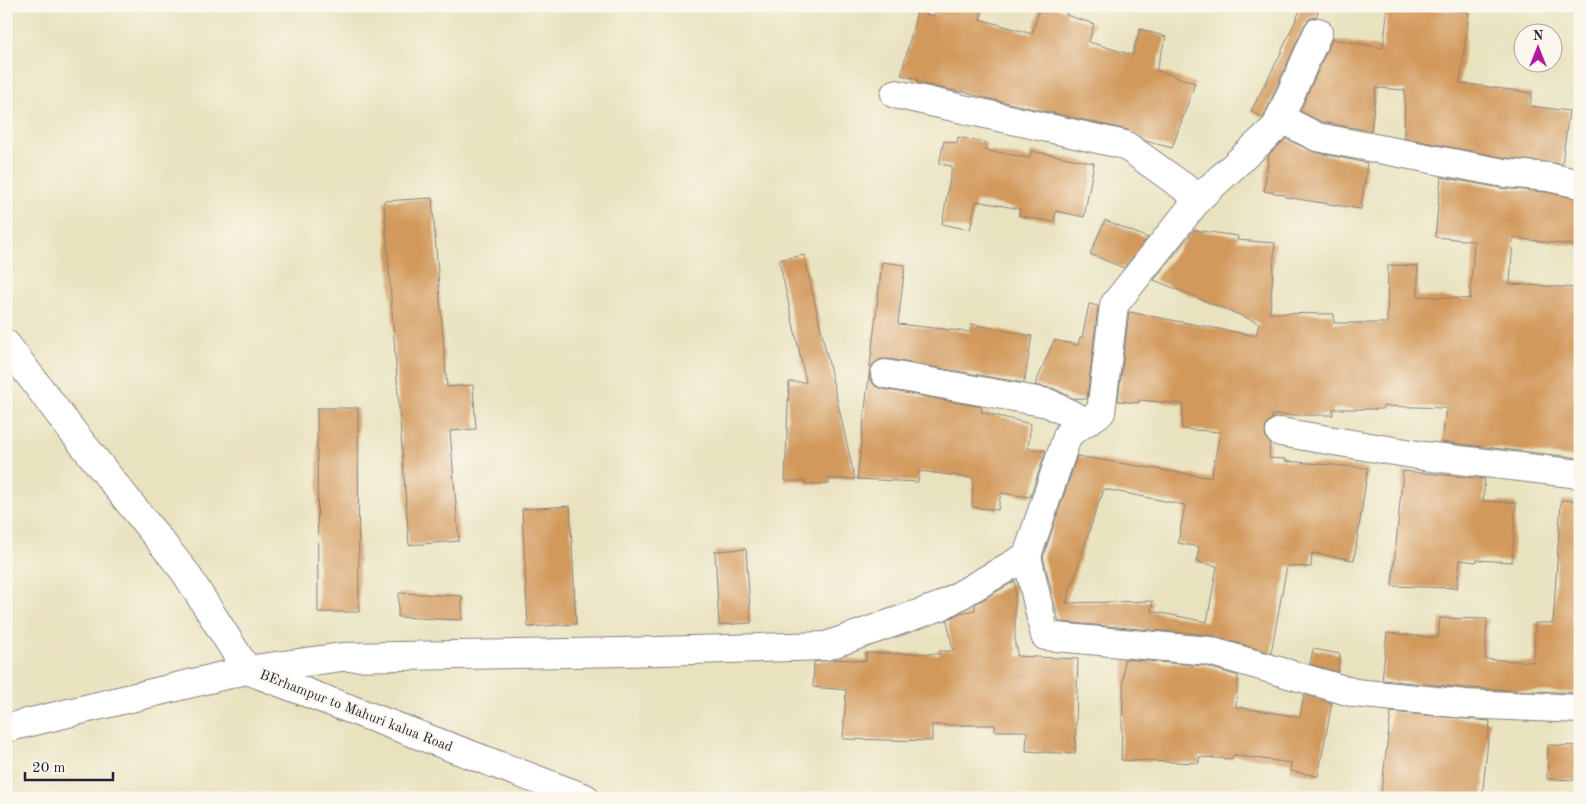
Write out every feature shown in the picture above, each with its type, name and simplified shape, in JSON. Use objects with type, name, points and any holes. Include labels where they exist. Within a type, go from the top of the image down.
[{"type":"street","points":[[1318,32],[1276,127],[1199,198],[1114,305],[1101,412],[1068,434],[1027,556],[1045,636],[1210,651],[1355,693],[1466,704],[1580,709]]},
{"type":"street","points":[[895,94],[1125,145],[1199,198]]},
{"type":"street","points":[[1280,118],[1316,137],[1504,173],[1548,177],[1580,184]]},
{"type":"street","points":[[6,344],[69,427],[185,572],[247,670],[342,657],[826,646],[941,606],[1027,556]]},
{"type":"street","points":[[885,374],[1048,403],[1086,422]]},
{"type":"street","points":[[1280,432],[1424,456],[1580,474]]},
{"type":"street","name":"BErhampur to Mahuri kalua Road","points":[[6,728],[247,670],[585,798]]},
{"type":"building","points":[[937,6],[984,6],[980,19],[1032,34],[1040,6],[1051,6],[1067,11],[1066,15],[1094,24],[1089,42],[1132,55],[1140,29],[1166,37],[1156,70],[1195,83],[1172,148],[1146,141],[1128,130],[961,91],[936,87],[917,82],[918,79],[901,75],[917,12],[934,16]]},
{"type":"building","points":[[1302,6],[1319,6],[1317,16],[1309,19],[1304,26],[1263,118],[1251,111],[1278,59]]},
{"type":"building","points":[[1388,7],[1469,12],[1460,83],[1532,93],[1530,106],[1569,111],[1562,164],[1506,158],[1404,138],[1405,90],[1376,88],[1371,131],[1322,122],[1300,111],[1332,39],[1383,48]]},
{"type":"building","points":[[958,137],[986,143],[985,150],[1030,158],[1031,151],[1094,163],[1084,217],[1056,211],[1054,222],[1019,216],[1020,209],[976,201],[970,230],[942,224],[952,166],[939,164],[944,141],[957,143]]},
{"type":"building","points":[[1286,139],[1314,152],[1367,163],[1361,209],[1285,197],[1285,195],[1264,191],[1269,154]]},
{"type":"building","points":[[1441,177],[1501,188],[1546,192],[1580,199],[1580,246],[1513,238],[1510,284],[1580,288],[1580,458],[1442,442],[1446,408],[1383,406],[1383,409],[1333,409],[1333,415],[1272,415],[1272,419],[1268,422],[1265,430],[1266,438],[1270,444],[1269,458],[1368,468],[1354,560],[1312,553],[1311,567],[1287,566],[1271,653],[1211,635],[1059,622],[1043,557],[1077,456],[1211,478],[1220,432],[1182,429],[1183,404],[1139,400],[1139,403],[1118,401],[1129,312],[1256,336],[1259,323],[1154,280],[1194,230],[1238,236],[1237,240],[1275,243],[1270,313],[1334,314],[1334,323],[1387,323],[1388,265],[1418,266],[1418,296],[1470,299],[1474,241],[1435,237]],"holes":[[[1104,489],[1185,505],[1178,543],[1199,547],[1196,562],[1217,566],[1207,622],[1151,611],[1153,601],[1066,603]]]},
{"type":"building","points":[[432,198],[447,387],[473,385],[476,429],[450,431],[459,541],[409,545],[384,201]]},
{"type":"building","points":[[1105,220],[1148,238],[1124,268],[1090,254]]},
{"type":"building","points":[[804,255],[855,479],[829,479],[829,484],[805,484],[806,481],[785,481],[789,382],[806,382],[779,260]]},
{"type":"building","points":[[882,262],[905,265],[898,324],[970,332],[972,324],[1032,336],[1024,383],[888,359],[880,359],[873,364],[870,372],[870,379],[875,386],[882,389],[982,407],[981,412],[1031,424],[1028,448],[1046,451],[1030,497],[1001,493],[998,510],[972,507],[973,478],[919,471],[918,482],[857,479]]},
{"type":"building","points":[[1089,304],[1098,306],[1087,399],[1072,398],[1055,389],[1035,385],[1054,340],[1078,345],[1080,337],[1082,338]]},
{"type":"building","points":[[317,408],[358,408],[359,612],[318,612]]},
{"type":"building","points":[[1403,471],[1485,479],[1483,501],[1516,503],[1512,562],[1460,560],[1457,588],[1392,586]]},
{"type":"building","points":[[1561,500],[1580,501],[1580,693],[1467,688],[1382,680],[1387,633],[1438,638],[1440,618],[1487,619],[1485,659],[1534,662],[1535,623],[1553,623]]},
{"type":"building","points":[[570,506],[576,624],[528,627],[522,509]]},
{"type":"building","points":[[746,549],[751,623],[719,625],[715,551]]},
{"type":"building","points":[[1015,581],[1015,647],[1017,647],[1017,656],[1078,659],[1075,754],[1026,751],[1027,731],[995,731],[995,725],[932,725],[932,741],[843,739],[846,690],[813,687],[814,662],[836,659],[866,661],[866,653],[939,654],[939,651],[953,651],[947,620],[960,613],[975,610],[975,604]]},
{"type":"building","points":[[399,593],[462,596],[462,620],[398,617]]},
{"type":"building","points":[[1313,649],[1340,654],[1338,672],[1310,664]]},
{"type":"building","points":[[1124,659],[1206,666],[1238,676],[1236,707],[1300,717],[1304,695],[1332,703],[1318,776],[1290,771],[1291,763],[1233,755],[1233,759],[1199,757],[1199,763],[1121,760]]},
{"type":"building","points":[[1391,712],[1490,721],[1482,798],[1416,798],[1381,794]]},
{"type":"building","points":[[1548,745],[1580,746],[1580,780],[1547,779]]}]
